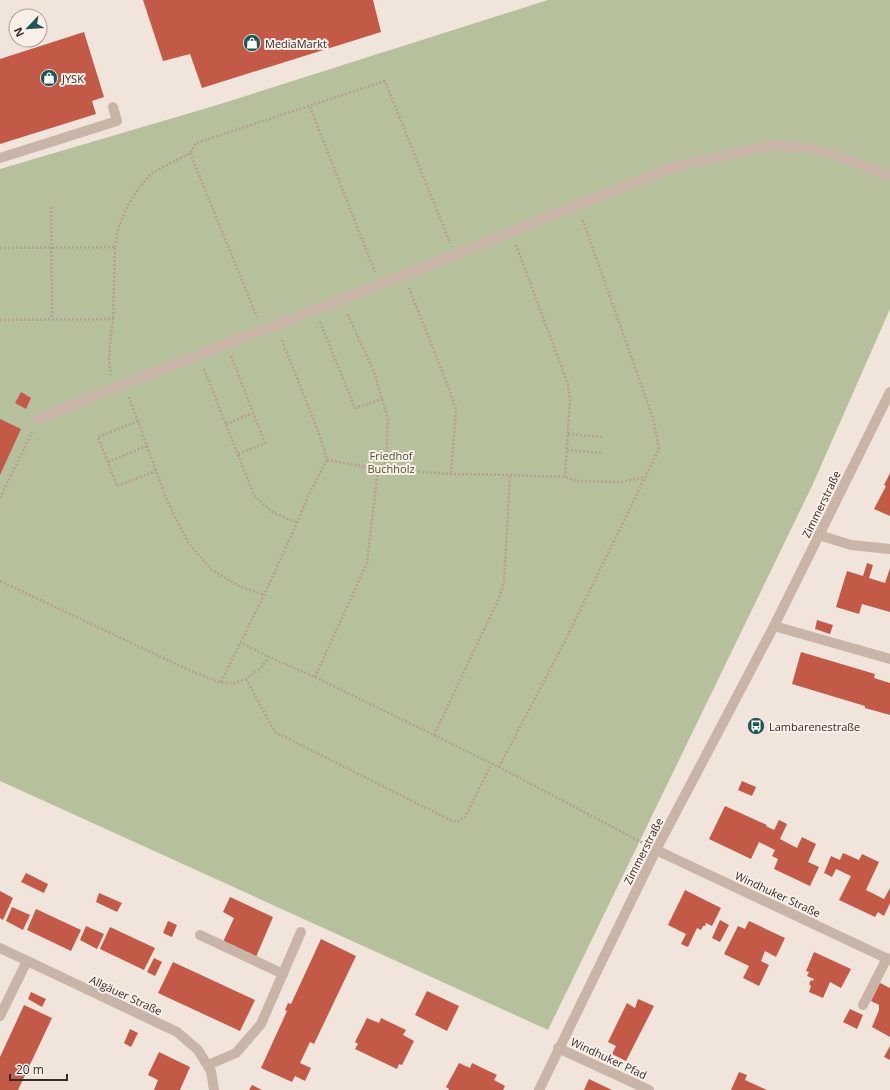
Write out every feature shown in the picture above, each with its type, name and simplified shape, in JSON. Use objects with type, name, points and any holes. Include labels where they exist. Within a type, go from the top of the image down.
[{"type":"street","points":[[0,158],[117,121],[113,107]]},
{"type":"street","points":[[38,419],[678,166],[774,145],[816,149],[870,168],[890,177]]},
{"type":"street","name":"Zimmerstraße","points":[[539,1090],[558,1048],[656,850],[774,626],[890,392]]},
{"type":"street","points":[[819,535],[852,545],[890,549]]},
{"type":"street","points":[[774,626],[890,659]]},
{"type":"street","name":"Windhuker Straße","points":[[656,850],[888,959]]},
{"type":"street","points":[[208,1065],[236,1053],[261,1024],[301,932]]},
{"type":"street","points":[[200,935],[283,974]]},
{"type":"street","name":"Allgäuer Straße","points":[[0,948],[177,1032],[198,1050],[212,1071],[214,1090]]},
{"type":"street","points":[[863,1005],[888,959]]},
{"type":"street","points":[[0,1016],[27,961]]},
{"type":"street","name":"Windhuker Pfad","points":[[558,1048],[649,1090]]},
{"type":"path","points":[[114,388],[110,369],[110,349],[113,319],[115,247],[118,229],[128,205],[140,186],[152,173],[190,153],[196,143],[385,82],[455,255]]},
{"type":"path","points":[[310,107],[380,284]]},
{"type":"path","points":[[190,153],[262,330]]},
{"type":"path","points":[[499,767],[562,647],[659,448],[653,418],[577,205]]},
{"type":"path","points":[[51,206],[52,320]]},
{"type":"path","points":[[511,232],[568,384],[570,400],[565,477]]},
{"type":"path","points":[[0,248],[115,247]]},
{"type":"path","points":[[404,275],[450,391],[456,410],[451,474]]},
{"type":"path","points":[[315,677],[368,563],[378,469],[386,462],[388,420],[374,372],[341,299]]},
{"type":"path","points":[[315,309],[355,408],[382,399]]},
{"type":"path","points":[[0,320],[113,319]]},
{"type":"path","points":[[220,683],[264,595],[308,496],[327,460],[320,436],[275,325]]},
{"type":"path","points":[[226,344],[265,443],[238,454]]},
{"type":"path","points":[[199,355],[254,495],[272,512],[297,523]]},
{"type":"path","points":[[124,384],[166,498],[188,543],[212,570],[240,586],[264,595]]},
{"type":"path","points":[[226,424],[253,414]]},
{"type":"path","points":[[0,498],[38,419]]},
{"type":"path","points":[[138,421],[98,437],[117,486],[156,471]]},
{"type":"path","points":[[568,434],[604,437]]},
{"type":"path","points":[[108,462],[147,446]]},
{"type":"path","points":[[567,450],[603,453]]},
{"type":"path","points":[[327,460],[378,469],[451,474],[565,477],[578,481],[622,482],[645,476]]},
{"type":"path","points":[[434,735],[499,598],[504,582],[510,475]]},
{"type":"path","points":[[0,581],[191,671],[220,683],[235,683],[246,679],[260,669],[269,657]]},
{"type":"path","points":[[240,642],[499,767],[656,850]]},
{"type":"path","points":[[246,679],[275,732],[450,820],[457,822],[465,817],[492,764]]},
{"type":"green space","name":"Friedhof Buchholz","points":[[548,0],[890,0],[890,309],[812,486],[548,1030],[0,781],[0,169],[217,105]]},
{"type":"building","name":"MediaMarkt","points":[[143,0],[373,0],[381,32],[202,88],[190,54],[163,61]]},
{"type":"building","name":"JYSK","points":[[84,32],[104,97],[92,101],[96,114],[0,144],[0,59],[34,48],[48,48],[48,44]]},
{"type":"building","points":[[21,392],[31,398],[26,409],[15,403]]},
{"type":"building","points":[[0,419],[21,429],[0,475]]},
{"type":"building","points":[[890,473],[890,516],[874,509],[886,486],[884,485]]},
{"type":"building","points":[[867,563],[873,565],[869,578],[885,583],[890,568],[890,612],[862,604],[859,614],[836,607],[847,571],[863,576]]},
{"type":"building","points":[[817,620],[833,625],[830,634],[815,629]]},
{"type":"building","points":[[801,652],[875,674],[874,678],[890,683],[890,715],[792,684]]},
{"type":"building","points":[[742,781],[756,787],[752,796],[738,790]]},
{"type":"building","points":[[725,806],[767,825],[766,826],[774,830],[779,820],[787,824],[780,839],[797,848],[802,837],[816,844],[808,862],[819,867],[810,886],[774,869],[778,859],[772,856],[775,850],[759,842],[751,859],[709,839]]},
{"type":"building","points":[[843,853],[859,860],[862,854],[879,862],[866,890],[884,899],[890,888],[890,903],[884,916],[878,912],[875,917],[839,900],[851,876],[836,869],[832,877],[824,873],[831,856],[840,860]]},
{"type":"building","points":[[26,873],[48,884],[44,893],[21,882]]},
{"type":"building","points":[[685,890],[721,908],[712,926],[706,923],[701,930],[697,928],[688,947],[681,944],[686,934],[668,925]]},
{"type":"building","points":[[0,891],[13,898],[3,920],[0,918]]},
{"type":"building","points":[[99,893],[122,903],[117,912],[96,902]]},
{"type":"building","points":[[230,897],[273,917],[256,957],[223,942],[234,918],[223,912]]},
{"type":"building","points":[[12,907],[30,915],[23,930],[6,921]]},
{"type":"building","points":[[36,909],[81,930],[71,951],[27,930]]},
{"type":"building","points":[[720,920],[729,925],[720,942],[712,938]]},
{"type":"building","points":[[168,921],[177,925],[172,937],[163,933]]},
{"type":"building","points":[[749,921],[785,938],[776,957],[765,951],[761,961],[769,965],[759,986],[743,978],[749,966],[724,954],[738,926],[745,929]]},
{"type":"building","points":[[86,926],[104,934],[97,949],[80,940]]},
{"type":"building","points":[[110,927],[155,948],[144,970],[100,949]]},
{"type":"building","points":[[321,939],[356,956],[314,1044],[310,1042],[300,1063],[311,1068],[305,1081],[295,1076],[292,1082],[261,1068],[287,1011],[285,1010],[288,1003],[291,1004]]},
{"type":"building","points":[[814,952],[851,969],[841,988],[830,982],[823,998],[809,992],[811,986],[809,984],[811,980],[813,981],[814,979],[807,976],[809,972],[806,971]]},
{"type":"building","points":[[154,958],[162,962],[155,976],[147,972]]},
{"type":"building","points":[[173,962],[255,1000],[240,1031],[158,993]]},
{"type":"building","points":[[880,983],[890,988],[890,1037],[872,1027],[879,1010],[879,1005],[871,1001]]},
{"type":"building","points":[[427,991],[459,1006],[447,1031],[415,1015]]},
{"type":"building","points":[[31,992],[46,999],[42,1007],[28,999]]},
{"type":"building","points":[[638,999],[654,1006],[626,1061],[612,1054],[616,1046],[608,1042],[627,1003],[635,1008]]},
{"type":"building","points":[[24,1005],[52,1018],[18,1090],[0,1090],[0,1057]]},
{"type":"building","points":[[850,1009],[863,1015],[857,1029],[843,1022]]},
{"type":"building","points":[[367,1018],[379,1023],[381,1018],[406,1030],[403,1035],[414,1041],[402,1065],[399,1064],[397,1069],[355,1049],[358,1044],[355,1042]]},
{"type":"building","points":[[130,1029],[138,1033],[131,1047],[124,1043]]},
{"type":"building","points":[[890,1046],[890,1060],[884,1057]]},
{"type":"building","points":[[159,1052],[190,1067],[180,1090],[154,1090],[158,1080],[148,1075]]},
{"type":"building","points":[[459,1063],[470,1068],[472,1063],[497,1075],[494,1080],[505,1086],[503,1090],[449,1090],[446,1087]]},
{"type":"building","points":[[739,1072],[747,1075],[745,1080],[767,1090],[731,1090]]},
{"type":"building","points":[[589,1079],[612,1090],[584,1090]]},
{"type":"building","points":[[252,1085],[262,1090],[249,1090]]},
{"type":"place","name":"MediaMarkt","points":[[252,43]]},
{"type":"place","name":"JYSK","points":[[49,78]]},
{"type":"place","name":"Lambarenestraße","points":[[756,726]]}]
